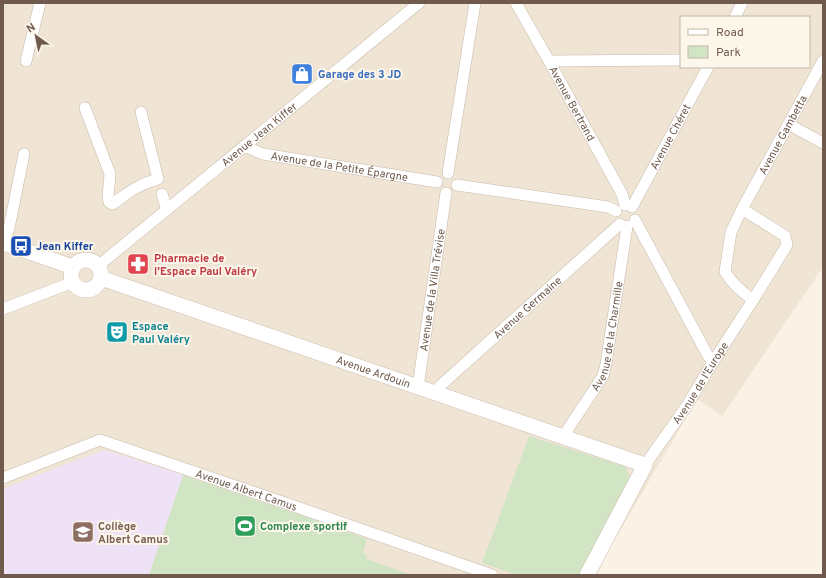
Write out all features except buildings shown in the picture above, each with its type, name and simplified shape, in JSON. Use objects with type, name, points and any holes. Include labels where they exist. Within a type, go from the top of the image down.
[{"type":"street","points":[[26,61],[40,3]]},
{"type":"street","name":"Avenue Jean Kiffer","points":[[100,272],[167,210],[419,3]]},
{"type":"street","points":[[448,173],[475,3]]},
{"type":"street","name":"Avenue Bertrand","points":[[516,3],[622,194],[625,208]]},
{"type":"street","points":[[736,16],[742,3]]},
{"type":"street","points":[[549,61],[680,60]]},
{"type":"street","name":"Avenue Gambetta","points":[[753,300],[730,280],[725,272],[731,232],[788,124],[823,62]]},
{"type":"street","name":"Avenue Chéret","points":[[625,208],[707,68]]},
{"type":"street","points":[[85,108],[110,174],[108,197],[109,202],[112,204],[139,186],[158,179],[141,112]]},
{"type":"street","points":[[788,124],[823,143]]},
{"type":"street","name":"Avenue de la Petite Épargne","points":[[244,146],[263,154],[437,182]]},
{"type":"street","points":[[24,154],[9,228],[3,243],[72,275]]},
{"type":"street","points":[[448,173],[453,175],[456,180],[456,185],[454,189],[446,193],[441,191],[437,182],[438,177],[448,173]]},
{"type":"street","points":[[456,185],[608,208],[625,208],[636,213],[637,217],[627,224]]},
{"type":"street","name":"Avenue de la Villa Trévise","points":[[418,387],[446,193]]},
{"type":"street","points":[[162,194],[167,210]]},
{"type":"street","points":[[625,208],[616,218],[627,224],[706,354],[713,362]]},
{"type":"street","name":"Avenue de l'Europe","points":[[645,465],[686,407],[787,245],[785,236],[742,209]]},
{"type":"street","name":"Avenue Germaine","points":[[437,393],[440,386],[627,224]]},
{"type":"street","name":"Avenue de la Charmille","points":[[564,437],[603,376],[627,224]]},
{"type":"street","points":[[3,251],[72,275]]},
{"type":"street","points":[[90,260],[95,262],[100,272],[100,282],[93,289],[79,289],[75,286],[72,275],[76,263],[90,260]]},
{"type":"street","name":"Avenue Ardouin","points":[[100,272],[418,387],[645,465]]},
{"type":"street","points":[[3,309],[72,275]]},
{"type":"street","name":"Avenue Albert Camus","points":[[3,478],[100,440],[492,575]]},
{"type":"street","points":[[587,575],[645,465]]},
{"type":"shaded area","points":[[3,3],[823,3],[823,267],[722,416],[697,399],[594,575],[3,575]]},
{"type":"shaded area","name":"Collège Albert Camus","points":[[105,450],[183,475],[149,575],[3,575],[3,489]]},
{"type":"green space","points":[[529,436],[626,467],[630,478],[579,575],[517,575],[482,563]]},
{"type":"green space","name":"Complexe sportif","points":[[183,475],[321,522],[330,530],[336,532],[342,530],[367,539],[363,553],[367,555],[366,559],[412,575],[149,575]]},
{"type":"place","name":"Garage des 3 JD","points":[[302,74]]},
{"type":"place","name":"Jean Kiffer","points":[[21,246]]},
{"type":"place","name":"Pharmacie de l'Espace Paul Valéry","points":[[138,264]]},
{"type":"place","name":"Espace Paul Valéry","points":[[117,332]]},
{"type":"place","name":"Complexe sportif","points":[[245,526]]},
{"type":"place","name":"Collège Albert Camus","points":[[83,532]]}]
